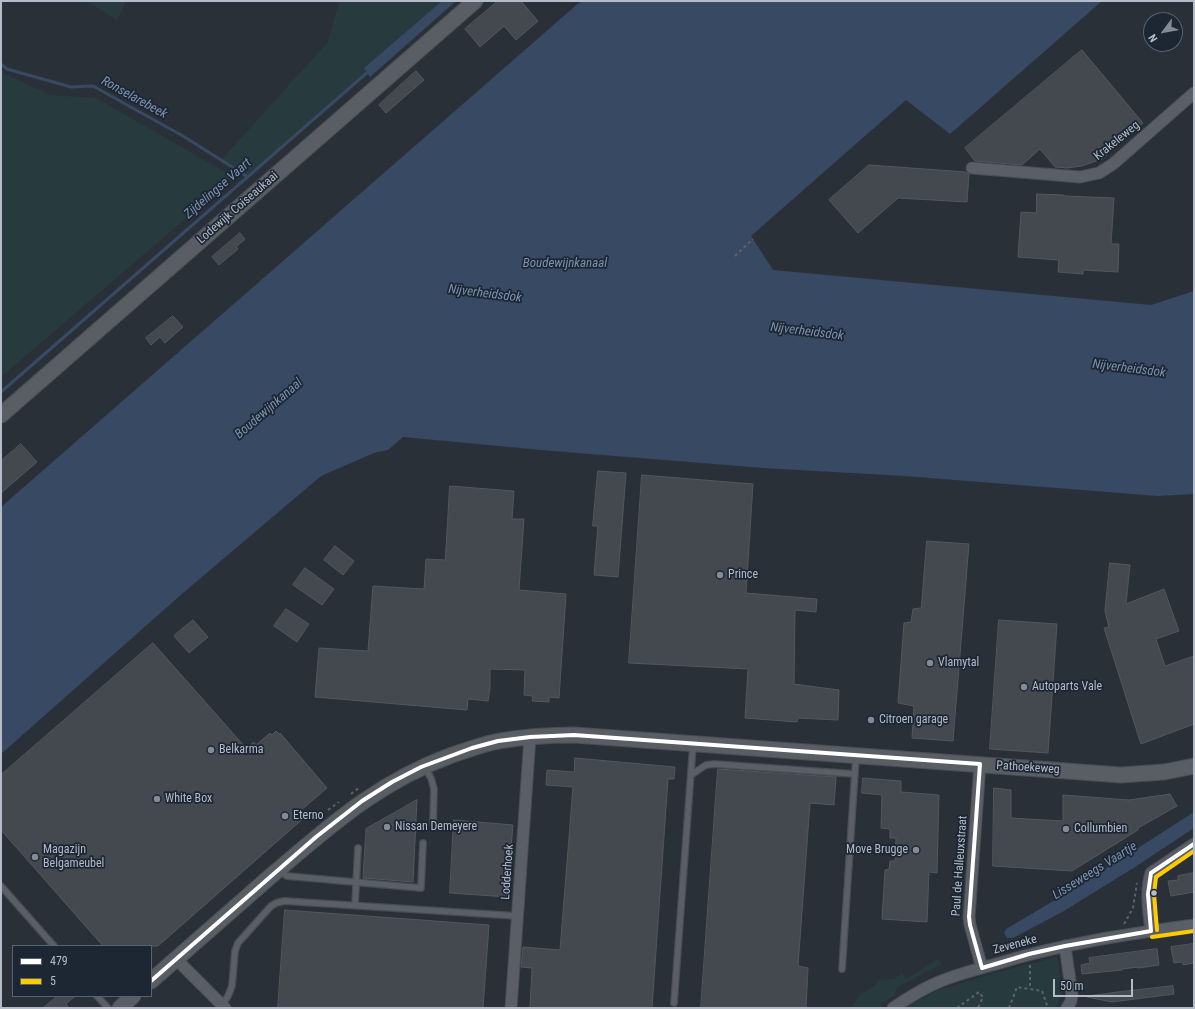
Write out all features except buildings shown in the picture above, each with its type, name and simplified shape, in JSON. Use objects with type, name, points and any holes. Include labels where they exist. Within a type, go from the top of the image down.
[{"type":"main road","name":"Lodewijk Coiseaukaai","points":[[1,415],[475,1]]},
{"type":"main road","name":"Pathoekeweg","points":[[152,980],[278,870],[339,818],[362,801],[392,782],[424,766],[472,748],[498,741],[530,737],[574,735],[1122,775],[1164,772],[1194,766]]},
{"type":"main road","points":[[120,1008],[133,997]]},
{"type":"street","name":"Krakeleweg","points":[[972,168],[1080,176],[1099,173],[1113,164],[1194,93]]},
{"type":"street","name":"Lodderhoek","points":[[511,1008],[530,737]]},
{"type":"street","name":"Paul de Halleuxstraat","points":[[980,764],[969,917],[982,968]]},
{"type":"street","points":[[1151,931],[1148,909],[1149,879],[1151,874],[1194,844]]},
{"type":"street","name":"Zeveneke","points":[[893,1008],[933,985],[1029,954],[1065,946],[1194,925]]},
{"type":"street","points":[[1065,946],[1072,995],[1071,1001],[1067,1008]]},
{"type":"street","points":[[176,959],[223,1007]]},
{"type":"lane","points":[[674,1003],[693,744]]},
{"type":"lane","points":[[842,969],[856,756]]},
{"type":"lane","points":[[691,775],[706,765],[714,764],[855,774]]},
{"type":"lane","points":[[424,766],[431,778],[434,789],[433,825]]},
{"type":"lane","points":[[278,870],[287,876],[421,888],[423,843]]},
{"type":"lane","points":[[355,905],[358,848]]},
{"type":"lane","points":[[1,886],[53,945]]},
{"type":"lane","points":[[223,1007],[232,986],[236,947],[271,906],[284,900],[518,916]]},
{"type":"lane","points":[[98,997],[108,1008]]},
{"type":"path","points":[[735,256],[753,239]]},
{"type":"path","points":[[349,795],[362,786]]},
{"type":"path","points":[[325,813],[343,799]]},
{"type":"path","points":[[1029,954],[1030,989]]},
{"type":"path","points":[[1009,1008],[1017,987],[1042,991],[1048,1008]]},
{"type":"path","points":[[957,1008],[979,992],[983,997],[978,1008]]},
{"type":"green space","points":[[86,1],[126,1],[117,20]]},
{"type":"green space","points":[[339,1],[450,1],[248,177],[221,160],[328,42]]},
{"type":"green space","points":[[1,72],[50,95],[96,98],[234,177],[1,377]]},
{"type":"green space","points":[[1057,957],[1062,995],[1055,1008],[905,1008],[936,991],[1002,971]]},
{"type":"green space","points":[[938,959],[942,964],[896,988],[895,995],[880,1004],[882,1008],[852,1008],[860,994],[872,988],[879,980],[894,979],[902,973],[906,979]]},
{"type":"water","points":[[442,1],[456,1],[370,77],[364,68]]},
{"type":"water","name":"Boudewijnkanaal","points":[[581,1],[1102,1],[950,134],[906,100],[751,236],[773,270],[1151,305],[1194,291],[1194,494],[1158,496],[904,476],[763,468],[403,437],[388,450],[374,453],[321,476],[183,593],[1,754],[1,507]]},
{"type":"water","points":[[1194,812],[1194,828],[1064,911],[1013,938],[1007,938],[1004,933],[1006,929],[1124,857]]},
{"type":"waterway","name":"Ronselarebeek","points":[[1,64],[7,69],[71,87],[93,86],[183,136],[248,177]]},
{"type":"waterway","name":"Zijdelingse Vaart","points":[[1,392],[369,71]]},
{"type":"transit line","name":"479","points":[[152,980],[316,837],[362,801],[392,782],[421,767],[472,748],[498,741],[530,737],[574,735],[980,764]]},
{"type":"transit line","name":"479","points":[[980,764],[969,917],[982,968]]},
{"type":"transit line","name":"479","points":[[1151,931],[1148,894],[1151,873],[1194,844]]},
{"type":"transit line","name":"5","points":[[1157,930],[1154,894],[1156,877],[1194,851]]},
{"type":"transit line","name":"479","points":[[982,968],[1029,954],[1065,946],[1151,931]]},
{"type":"transit line","name":"5","points":[[1152,937],[1194,931]]},
{"type":"place","name":"Prince","points":[[720,575]]},
{"type":"place","name":"Vlamytal","points":[[930,663]]},
{"type":"place","name":"Autoparts Vale","points":[[1024,687]]},
{"type":"place","name":"Citroen garage","points":[[871,720]]},
{"type":"place","name":"Belkarma","points":[[211,750]]},
{"type":"place","name":"White Box","points":[[157,799]]},
{"type":"place","name":"Eterno","points":[[285,816]]},
{"type":"place","name":"Nissan Demeyere","points":[[387,827]]},
{"type":"place","name":"Collumbien","points":[[1066,829]]},
{"type":"place","name":"Move Brugge","points":[[916,850]]},
{"type":"place","name":"Magazijn Belgameubel","points":[[35,857]]},
{"type":"water label","name":"Nijverheidsdok","points":[[485,294]]},
{"type":"water label","name":"Nijverheidsdok","points":[[807,332]]},
{"type":"water label","name":"Nijverheidsdok","points":[[1129,369]]},
{"type":"water label","name":"Lisseweegs Vaartje","points":[[1095,871]]}]
